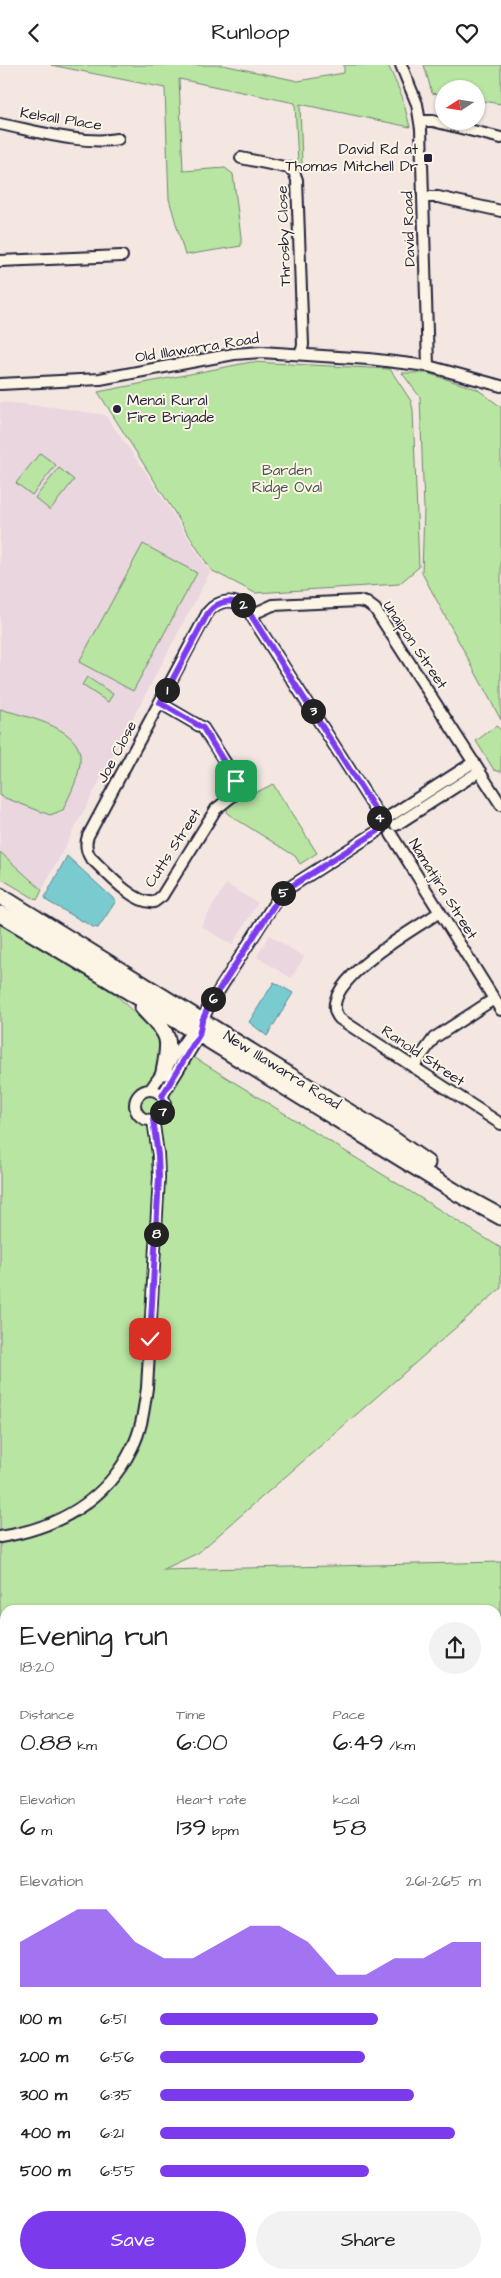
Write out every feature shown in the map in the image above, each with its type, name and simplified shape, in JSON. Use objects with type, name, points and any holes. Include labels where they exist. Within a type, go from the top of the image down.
[{"type":"highway","name":"New Illawarra Road","points":[[0,896],[197,1029]]},
{"type":"highway","name":"New Illawarra Road","points":[[0,914],[128,990],[394,1140],[464,1188],[481,1205],[501,1217]]},
{"type":"highway","points":[[128,990],[144,1010],[157,1020],[166,1035],[168,1053],[164,1072]]},
{"type":"street","name":"David Road","points":[[401,65],[412,89],[420,121],[424,197],[428,366]]},
{"type":"street","points":[[420,121],[433,121],[501,138]]},
{"type":"street","name":"Kelsall Place","points":[[0,124],[89,140],[118,139]]},
{"type":"street","name":"Throsby Close","points":[[241,158],[289,168],[294,172],[297,180],[303,345],[301,354]]},
{"type":"street","points":[[424,197],[438,197],[501,211]]},
{"type":"street","points":[[0,261],[122,256]]},
{"type":"street","name":"Old Illawarra Road","points":[[0,384],[100,379],[248,353],[301,354],[428,366],[501,386]]},
{"type":"street","name":"Namatjira Street","points":[[230,601],[242,605],[251,615],[390,823],[440,912],[501,1010]]},
{"type":"street","name":"Joe Close","points":[[154,902],[143,902],[132,895],[90,857],[86,847],[88,836],[208,613],[217,604],[230,601]]},
{"type":"street","name":"Unaipon Street","points":[[251,615],[274,605],[359,601],[367,603],[375,609],[501,805]]},
{"type":"street","name":"Cutts Street","points":[[154,902],[162,896],[216,809],[235,794],[237,787],[234,776],[203,728],[160,703]]},
{"type":"street","points":[[162,1096],[209,1005],[280,896],[287,889],[378,831],[377,822],[390,823],[477,767]]},
{"type":"street","name":"Ranold Street","points":[[440,912],[367,960],[349,979],[334,1008],[340,1019],[501,1124]]},
{"type":"street","points":[[413,1067],[434,1038],[494,999]]},
{"type":"street","points":[[150,1090],[162,1096],[164,1104],[163,1112],[153,1119],[144,1118],[136,1108],[138,1095],[150,1090],[197,1029]]},
{"type":"street","points":[[0,1537],[30,1532],[47,1526],[79,1509],[104,1487],[133,1448],[143,1416],[147,1388],[159,1177],[153,1119]]},
{"type":"shaded area","points":[[0,402],[53,407],[105,415],[145,471],[210,572],[42,890],[0,852]]},
{"type":"shaded area","points":[[226,884],[258,903],[232,945],[201,926]]},
{"type":"shaded area","points":[[269,935],[304,957],[291,978],[257,957]]},
{"type":"green space","points":[[51,65],[223,65],[298,81],[344,73],[344,65],[388,65],[402,96],[410,127],[300,104],[302,163],[298,164],[295,103],[179,79],[183,171],[225,168],[233,174],[241,237],[241,246],[185,255],[169,199],[165,88]]},
{"type":"green space","points":[[424,65],[501,65],[501,104],[485,101],[485,80],[435,80],[435,94],[432,93]]},
{"type":"green space","name":"Barden Ridge Oval","points":[[251,362],[390,369],[411,401],[413,410],[419,567],[399,584],[255,593],[211,570],[98,392]]},
{"type":"green space","points":[[402,373],[427,373],[477,389],[501,407],[501,720],[422,573],[424,509],[420,397]]},
{"type":"green space","points":[[40,453],[56,465],[32,495],[16,483]]},
{"type":"green space","points":[[59,468],[74,480],[50,510],[35,498]]},
{"type":"green space","points":[[143,544],[197,573],[133,691],[79,662]]},
{"type":"green space","points":[[87,677],[113,694],[108,702],[82,685]]},
{"type":"green space","points":[[0,709],[48,724],[69,737],[77,745],[80,755],[79,769],[63,810],[50,815],[0,796]]},
{"type":"green space","points":[[496,726],[501,730],[501,772],[494,770],[476,741]]},
{"type":"green space","points":[[273,784],[317,853],[300,864],[295,856],[228,814],[226,806],[240,791],[257,792]]},
{"type":"green space","points":[[0,852],[42,890],[37,900],[0,878]]},
{"type":"green space","points":[[0,924],[113,992],[155,1033],[501,1248],[501,1288],[198,1553],[162,1570],[501,1562],[501,1605],[0,1605]]},
{"type":"water","points":[[67,856],[116,901],[98,928],[47,901],[45,897]]},
{"type":"water","points":[[274,982],[293,993],[267,1036],[249,1022]]},
{"type":"place","name":"David Rd at Thomas Mitchell Dr","points":[[428,158]]},
{"type":"place","name":"Menai Rural Fire Brigade","points":[[117,409]]},
{"type":"route","points":[[150,1339],[159,1177],[153,1119],[163,1112],[164,1100],[162,1096],[199,1035],[202,1021],[209,1005],[280,896],[287,889],[378,831],[376,825],[380,817],[247,609],[236,602],[230,601],[217,604],[208,613],[160,703],[196,722],[203,728],[236,781]]}]
